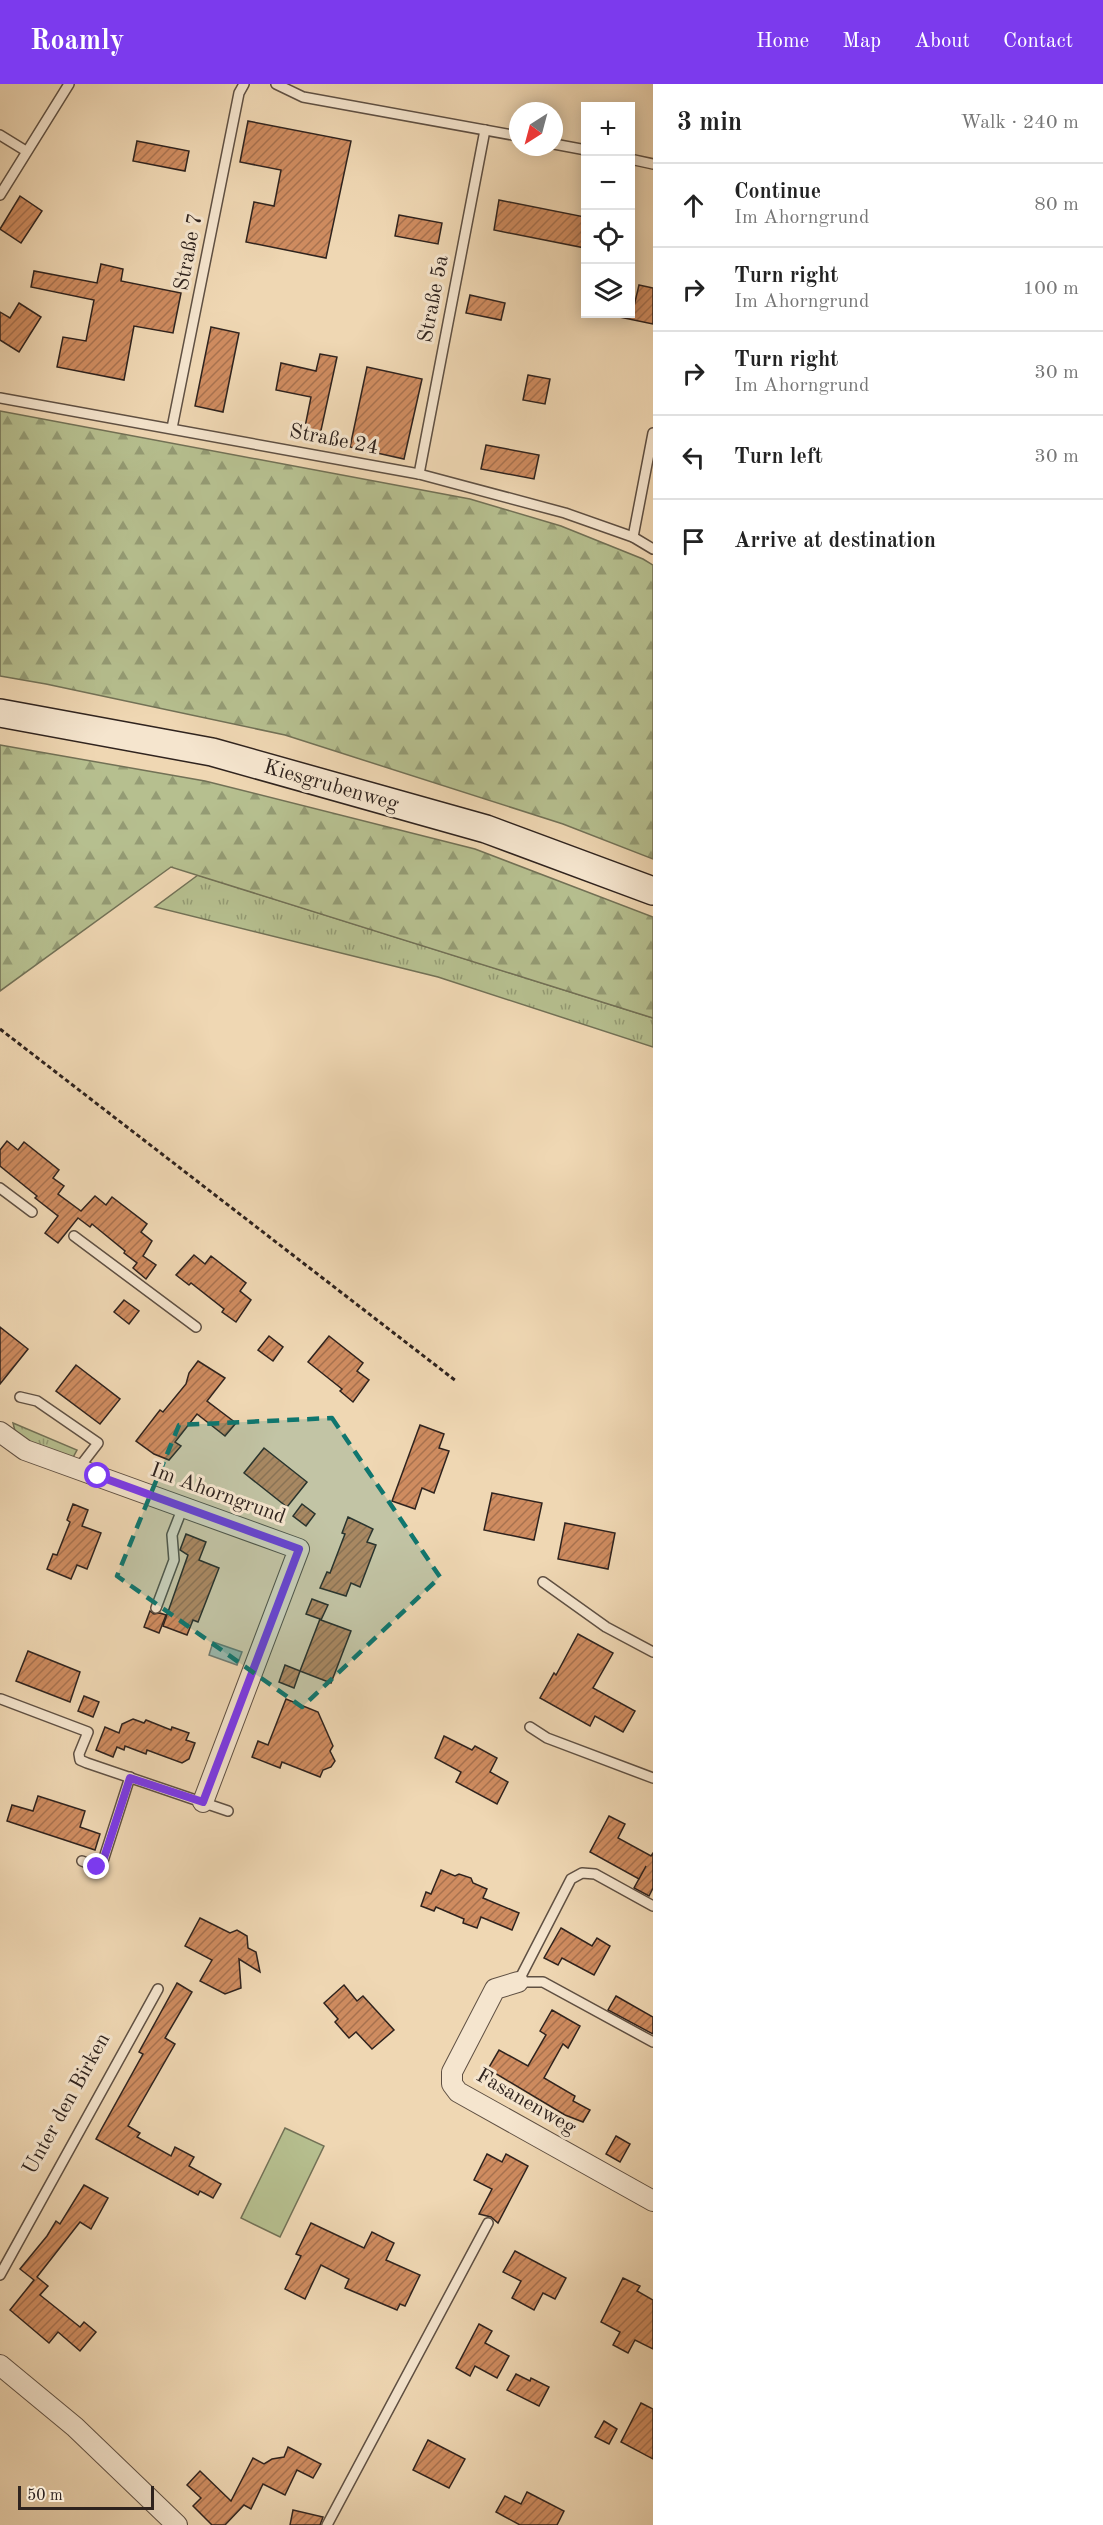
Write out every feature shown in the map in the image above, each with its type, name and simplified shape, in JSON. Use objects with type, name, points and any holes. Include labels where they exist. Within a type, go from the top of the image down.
[{"type":"main road","name":"Kiesgrubenweg","points":[[0,713],[212,752],[486,829],[653,891]]},
{"type":"street","name":"Im Ahorngrund","points":[[2,1439],[25,1450],[299,1549],[203,1802]]},
{"type":"street","name":"Fasanenweg","points":[[518,1982],[495,1989],[452,2072],[452,2084],[458,2092],[653,2201]]},
{"type":"street","points":[[0,2365],[75,2427],[177,2525]]},
{"type":"lane","points":[[0,195],[69,84]]},
{"type":"lane","name":"Straße 7","points":[[172,428],[239,93],[244,84]]},
{"type":"lane","points":[[276,84],[303,97],[509,134]]},
{"type":"lane","name":"Straße 5a","points":[[419,474],[485,130]]},
{"type":"lane","points":[[0,135],[26,152]]},
{"type":"lane","points":[[563,146],[581,149]]},
{"type":"lane","points":[[635,160],[653,164]]},
{"type":"lane","name":"Straße 24","points":[[0,398],[419,474],[565,513],[633,537],[653,549]]},
{"type":"lane","points":[[633,537],[653,433]]},
{"type":"lane","points":[[0,1188],[32,1212]]},
{"type":"lane","points":[[74,1236],[196,1328]]},
{"type":"lane","points":[[20,1397],[37,1401],[98,1443],[78,1469]]},
{"type":"lane","points":[[156,1608],[174,1560],[172,1535],[183,1507]]},
{"type":"lane","points":[[543,1582],[606,1627],[653,1652]]},
{"type":"lane","points":[[1,1699],[88,1732],[79,1754],[80,1760],[228,1811]]},
{"type":"lane","points":[[530,1727],[547,1738],[653,1778]]},
{"type":"lane","points":[[82,1861],[97,1867],[103,1861],[130,1778]]},
{"type":"lane","points":[[653,1906],[595,1874],[582,1872],[571,1879],[518,1982],[543,1982],[653,2042]]},
{"type":"lane","name":"Unter den Birken","points":[[0,2275],[158,1989]]},
{"type":"lane","points":[[327,2525],[488,2223]]},
{"type":"path","points":[[0,1029],[456,1382]]},
{"type":"highlighted area","points":[[332,1418],[440,1577],[302,1707],[117,1576],[179,1425]]},
{"type":"green space","points":[[0,411],[470,499],[561,526],[653,565],[653,859],[563,824],[285,735],[0,676]]},
{"type":"green space","points":[[0,745],[205,781],[475,849],[653,917],[653,1018],[171,867],[0,991]]},
{"type":"green space","points":[[198,875],[653,1018],[653,1047],[438,977],[155,907]]},
{"type":"green space","points":[[13,1423],[77,1450],[71,1461],[16,1435]]},
{"type":"green space","points":[[285,2128],[324,2146],[280,2237],[241,2218]]},
{"type":"water","points":[[213,1642],[242,1652],[237,1665],[209,1655]]},
{"type":"building","points":[[248,121],[351,141],[326,258],[246,242],[254,202],[274,206],[281,170],[240,162]]},
{"type":"building","points":[[137,141],[189,151],[185,171],[133,161]]},
{"type":"building","points":[[20,196],[42,211],[21,243],[0,229]]},
{"type":"building","points":[[499,200],[581,216],[581,247],[494,230]]},
{"type":"building","points":[[399,215],[442,223],[438,244],[395,236]]},
{"type":"building","points":[[101,264],[123,269],[121,281],[181,293],[173,333],[134,326],[124,380],[57,367],[63,337],[86,341],[94,300],[31,287],[34,271],[97,283]]},
{"type":"building","points":[[639,285],[653,288],[653,324],[624,318],[635,318],[635,302]]},
{"type":"building","points":[[470,295],[505,303],[501,320],[466,313]]},
{"type":"building","points":[[19,303],[41,317],[19,352],[0,340],[0,312],[10,318]]},
{"type":"building","points":[[211,327],[239,333],[223,412],[195,406]]},
{"type":"building","points":[[320,354],[337,357],[320,435],[304,432],[311,397],[276,390],[281,363],[316,371]]},
{"type":"building","points":[[367,367],[422,379],[404,459],[350,447]]},
{"type":"building","points":[[528,375],[550,379],[545,404],[523,400]]},
{"type":"building","points":[[486,445],[539,455],[534,479],[481,469]]},
{"type":"building","points":[[7,1141],[18,1150],[24,1142],[59,1170],[53,1178],[64,1186],[58,1194],[81,1211],[95,1196],[106,1205],[112,1197],[147,1224],[141,1232],[152,1241],[143,1256],[156,1265],[146,1279],[133,1268],[137,1263],[92,1224],[90,1227],[78,1218],[58,1243],[45,1233],[58,1216],[0,1166],[0,1150]]},
{"type":"building","points":[[194,1255],[205,1264],[211,1256],[246,1283],[240,1291],[251,1300],[236,1322],[222,1312],[224,1309],[191,1283],[189,1285],[176,1275]]},
{"type":"building","points":[[124,1300],[139,1311],[129,1324],[114,1312]]},
{"type":"building","points":[[0,1327],[28,1349],[0,1384]]},
{"type":"building","points":[[269,1336],[283,1347],[273,1361],[258,1350]]},
{"type":"building","points":[[329,1336],[363,1363],[357,1371],[369,1380],[353,1402],[340,1391],[342,1389],[308,1362]]},
{"type":"building","points":[[198,1361],[225,1378],[207,1401],[236,1423],[225,1436],[197,1414],[175,1442],[181,1446],[169,1460],[154,1454],[136,1441],[160,1410],[163,1412],[186,1384],[189,1373]]},
{"type":"building","points":[[76,1365],[120,1399],[100,1424],[56,1391]]},
{"type":"building","points":[[420,1425],[444,1434],[439,1448],[449,1451],[434,1493],[422,1488],[415,1509],[392,1501]]},
{"type":"building","points":[[264,1448],[307,1482],[287,1507],[244,1473]]},
{"type":"building","points":[[492,1493],[542,1503],[534,1540],[484,1530]]},
{"type":"building","points":[[73,1504],[88,1510],[82,1526],[101,1533],[87,1569],[77,1565],[71,1579],[47,1569],[53,1554],[57,1555],[70,1522],[67,1520]]},
{"type":"building","points":[[302,1504],[315,1514],[306,1526],[293,1516]]},
{"type":"building","points":[[348,1517],[373,1529],[367,1542],[376,1545],[360,1587],[351,1583],[346,1596],[320,1588],[327,1572],[330,1573],[345,1534],[342,1533]]},
{"type":"building","points":[[565,1523],[615,1533],[608,1569],[558,1559]]},
{"type":"building","points":[[186,1534],[206,1542],[199,1560],[219,1568],[198,1622],[193,1620],[187,1635],[163,1626],[188,1555],[180,1550]]},
{"type":"building","points":[[312,1599],[328,1605],[321,1620],[351,1631],[331,1683],[300,1671],[320,1619],[306,1614]]},
{"type":"building","points":[[150,1611],[154,1614],[166,1615],[159,1633],[144,1627]]},
{"type":"building","points":[[578,1634],[613,1653],[593,1688],[635,1711],[623,1732],[595,1716],[590,1726],[540,1698],[554,1673],[556,1675]]},
{"type":"building","points":[[28,1651],[80,1672],[70,1702],[16,1681]]},
{"type":"building","points":[[285,1665],[300,1671],[294,1688],[279,1682]]},
{"type":"building","points":[[84,1696],[99,1702],[93,1717],[78,1711]]},
{"type":"building","points":[[286,1699],[318,1712],[333,1746],[330,1751],[335,1761],[331,1767],[323,1770],[320,1777],[282,1762],[280,1768],[252,1757],[258,1741],[268,1745]]},
{"type":"building","points":[[133,1719],[144,1723],[146,1720],[171,1730],[172,1727],[189,1733],[186,1740],[195,1743],[189,1759],[182,1763],[147,1750],[146,1754],[125,1746],[124,1750],[117,1747],[113,1757],[96,1750],[105,1727],[119,1733],[122,1724]]},
{"type":"building","points":[[444,1736],[472,1750],[475,1746],[497,1758],[490,1772],[508,1782],[497,1804],[456,1782],[461,1772],[435,1758]]},
{"type":"building","points":[[38,1796],[85,1811],[80,1827],[100,1834],[95,1850],[7,1821],[12,1805],[33,1811]]},
{"type":"building","points":[[609,1816],[625,1824],[618,1838],[651,1856],[653,1853],[653,1888],[649,1896],[634,1888],[639,1879],[590,1852]]},
{"type":"building","points":[[441,1870],[455,1876],[459,1874],[471,1878],[473,1883],[487,1889],[483,1898],[519,1913],[512,1930],[481,1917],[477,1928],[463,1923],[464,1919],[436,1907],[434,1911],[421,1906],[426,1892],[431,1894]]},
{"type":"building","points":[[200,1918],[230,1933],[237,1930],[247,1936],[248,1948],[256,1952],[260,1972],[239,1959],[241,1988],[225,1994],[200,1981],[212,1960],[185,1946]]},
{"type":"building","points":[[561,1928],[592,1946],[597,1938],[610,1946],[594,1975],[562,1958],[558,1965],[544,1958]]},
{"type":"building","points":[[177,1983],[192,1992],[165,2038],[175,2044],[128,2126],[140,2133],[137,2137],[171,2156],[175,2147],[194,2157],[189,2166],[221,2184],[213,2198],[200,2191],[198,2195],[96,2139],[143,2054],[139,2052]]},
{"type":"building","points":[[344,1985],[357,2001],[363,1996],[394,2030],[372,2049],[356,2032],[349,2038],[335,2022],[338,2019],[324,2003]]},
{"type":"building","points":[[616,1996],[653,2017],[653,2034],[608,2010]]},
{"type":"building","points":[[552,2010],[580,2026],[568,2048],[563,2044],[544,2078],[575,2096],[573,2101],[590,2110],[583,2122],[565,2115],[488,2069],[499,2050],[528,2066],[546,2035],[540,2031]]},
{"type":"building","points":[[616,2136],[630,2144],[620,2162],[606,2154]]},
{"type":"building","points":[[487,2154],[502,2162],[506,2154],[528,2166],[498,2223],[491,2217],[479,2214],[492,2189],[474,2180]]},
{"type":"building","points":[[84,2185],[108,2198],[91,2229],[80,2222],[37,2277],[48,2286],[40,2295],[80,2327],[84,2322],[96,2332],[80,2351],[58,2332],[49,2343],[10,2310],[34,2280],[20,2269],[56,2221],[60,2224]]},
{"type":"building","points":[[311,2223],[364,2248],[372,2232],[394,2243],[386,2260],[420,2275],[405,2306],[400,2304],[397,2310],[345,2288],[349,2279],[321,2265],[305,2299],[285,2289],[301,2256],[296,2254]]},
{"type":"building","points":[[515,2251],[566,2278],[555,2299],[543,2293],[534,2310],[512,2298],[521,2281],[503,2272]]},
{"type":"building","points":[[623,2278],[640,2286],[637,2291],[653,2300],[653,2349],[635,2340],[628,2353],[613,2345],[620,2332],[601,2322]]},
{"type":"building","points":[[479,2324],[492,2331],[485,2343],[509,2356],[497,2378],[475,2366],[470,2376],[456,2368]]},
{"type":"building","points":[[516,2374],[549,2387],[539,2406],[507,2390]]},
{"type":"building","points":[[641,2403],[653,2409],[653,2459],[621,2442]]},
{"type":"building","points":[[604,2421],[617,2429],[609,2444],[595,2437]]},
{"type":"building","points":[[428,2440],[465,2459],[449,2488],[413,2470]]},
{"type":"building","points":[[288,2447],[321,2464],[313,2478],[297,2470],[285,2495],[263,2484],[251,2509],[244,2505],[225,2525],[212,2525],[193,2506],[201,2498],[187,2485],[200,2471],[231,2501],[253,2458],[264,2464],[272,2459],[284,2457]]},
{"type":"building","points":[[527,2492],[564,2511],[557,2525],[520,2525],[496,2512],[505,2496],[521,2504]]},
{"type":"building","points":[[293,2510],[323,2517],[320,2525],[290,2525]]},
{"type":"route","points":[[97,1867],[103,1861],[130,1778],[203,1802],[299,1549],[98,1476]]}]
